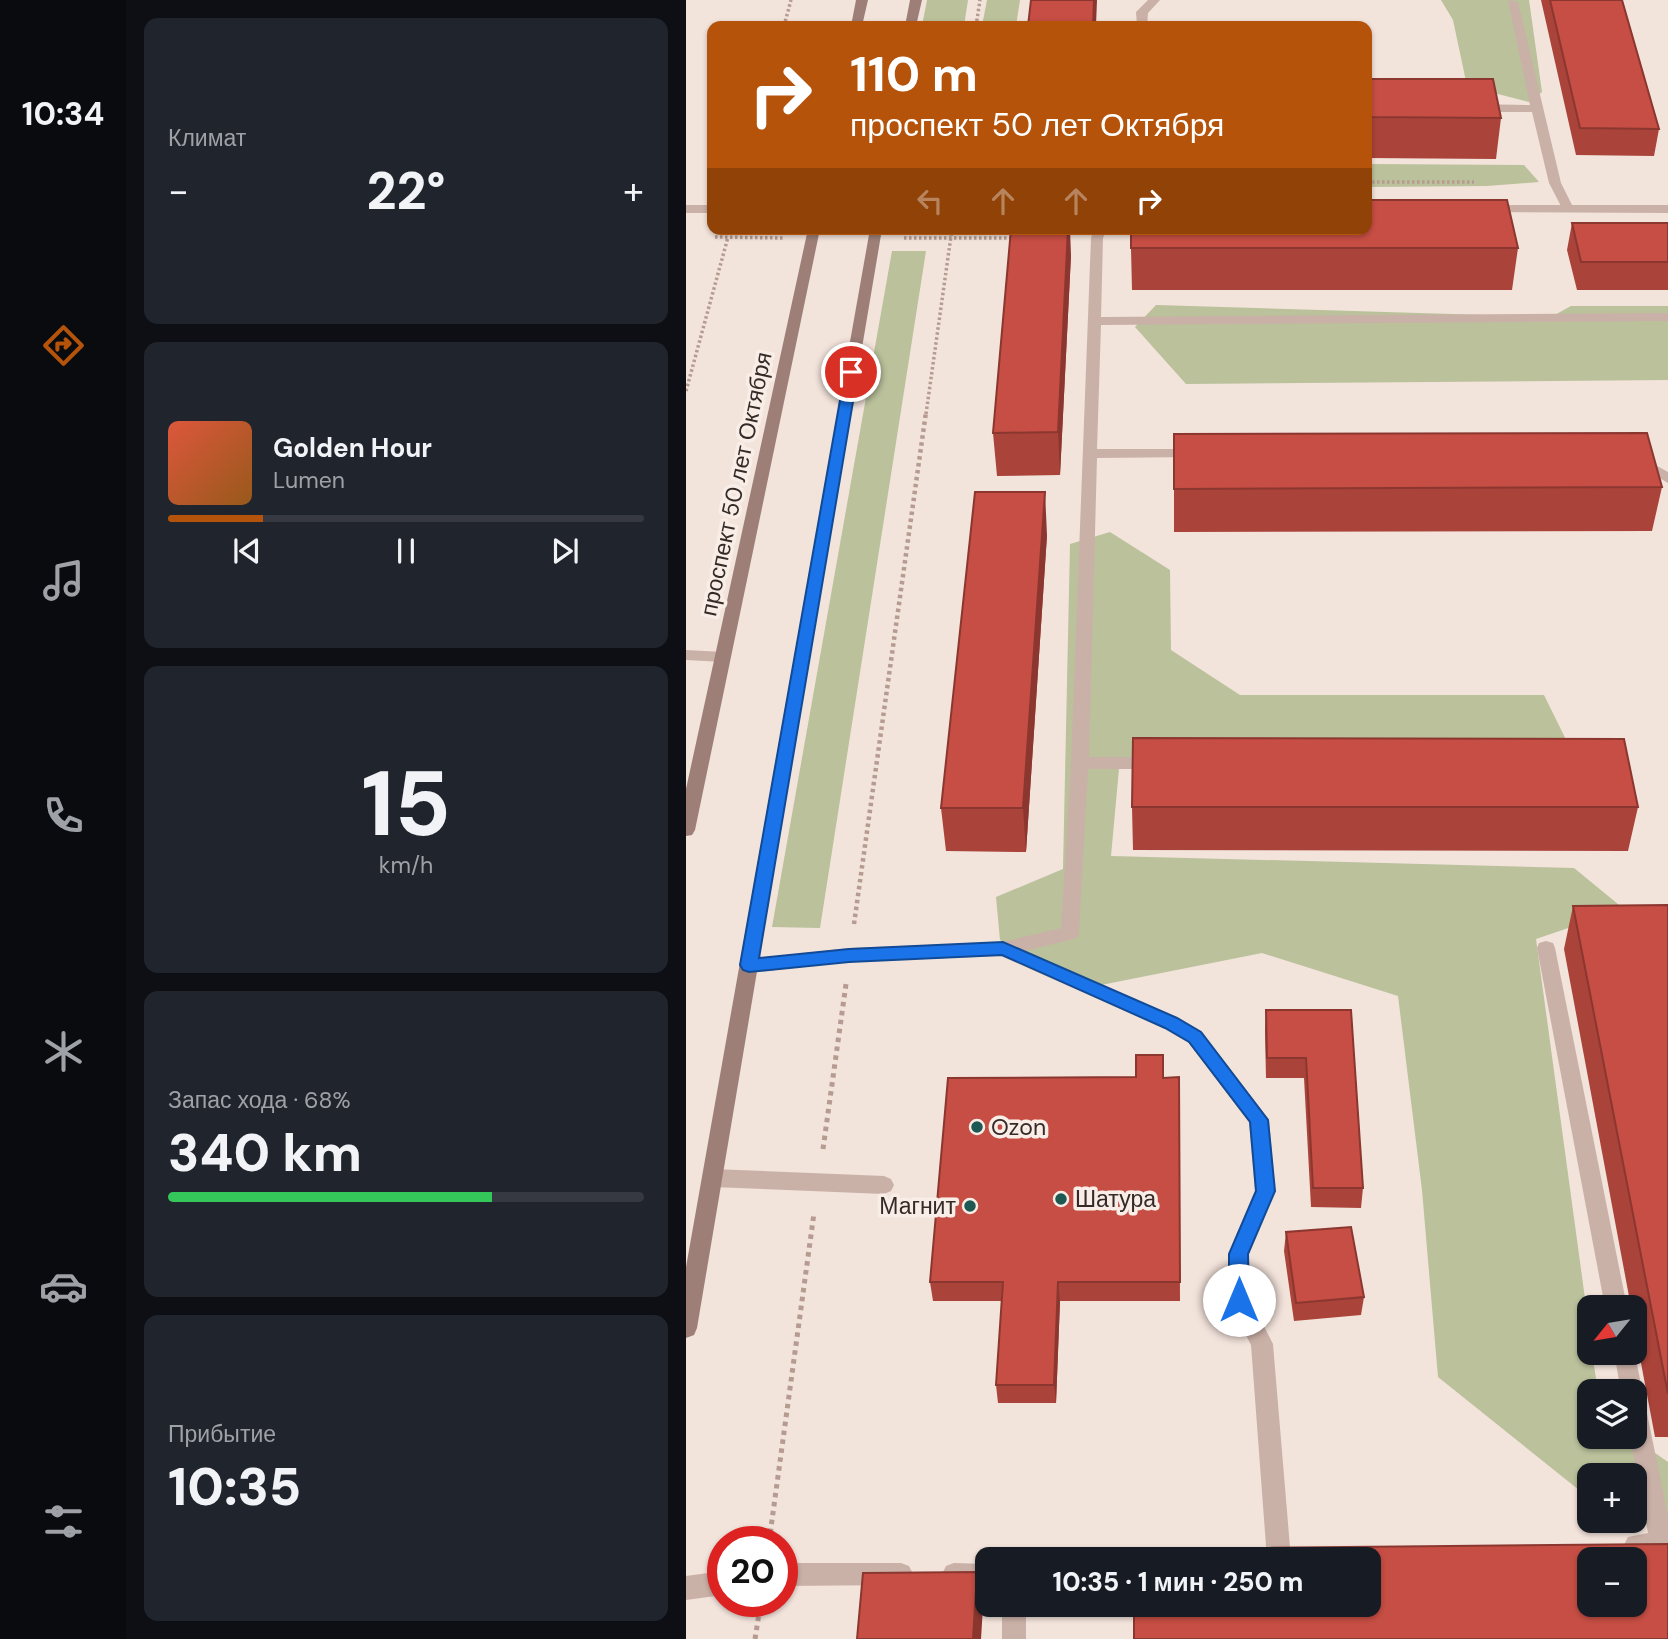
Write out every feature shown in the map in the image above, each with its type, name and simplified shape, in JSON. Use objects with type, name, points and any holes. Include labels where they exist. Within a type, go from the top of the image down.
[{"type":"main road","points":[[858,21],[862,0]]},
{"type":"main road","points":[[912,21],[916,0]]},
{"type":"main road","name":"проспект 50 лет Октября","points":[[686,830],[813,235]]},
{"type":"main road","points":[[686,1328],[875,235]]},
{"type":"street","points":[[1142,21],[1142,12],[1154,0]]},
{"type":"street","points":[[1512,2],[1555,183],[1568,209]]},
{"type":"street","points":[[1458,108],[1537,109]]},
{"type":"street","points":[[686,209],[707,209]]},
{"type":"street","points":[[1474,209],[1668,209]]},
{"type":"street","points":[[749,965],[849,955],[1003,949],[1070,933],[1080,764],[1098,235]]},
{"type":"street","points":[[1096,321],[1668,317]]},
{"type":"street","points":[[1621,449],[1668,478]]},
{"type":"street","points":[[1091,454],[1216,453]]},
{"type":"street","points":[[686,655],[723,657]]},
{"type":"street","points":[[1080,764],[1177,763]]},
{"type":"street","points":[[1546,948],[1614,1295]]},
{"type":"street","points":[[1003,949],[1171,1023],[1195,1037],[1259,1120],[1265,1191],[1239,1254],[1239,1300],[1262,1344],[1278,1547]]},
{"type":"street","points":[[712,1178],[884,1185]]},
{"type":"street","points":[[1608,1546],[1665,1544],[1644,1449]]},
{"type":"street","points":[[798,1575],[975,1575]]},
{"type":"street","points":[[686,1588],[707,1585]]},
{"type":"street","points":[[1014,1617],[1014,1639]]},
{"type":"path","points":[[785,21],[791,0]]},
{"type":"path","points":[[977,21],[980,0]]},
{"type":"path","points":[[686,391],[728,235]]},
{"type":"path","points":[[821,1160],[951,235]]},
{"type":"path","points":[[950,238],[1017,238]]},
{"type":"path","points":[[771,1526],[816,1201]]},
{"type":"path","points":[[755,1639],[758,1617]]},
{"type":"green space","points":[[927,0],[968,0],[965,21],[923,21]]},
{"type":"green space","points":[[987,0],[1020,0],[1017,21],[983,21]]},
{"type":"green space","points":[[1441,0],[1529,0],[1542,92],[1529,102],[1467,86],[1453,20]]},
{"type":"green space","points":[[1372,164],[1524,165],[1539,182],[1487,186],[1372,187]]},
{"type":"green space","points":[[892,251],[926,251],[820,928],[772,927]]},
{"type":"green space","points":[[1156,305],[1551,317],[1571,306],[1668,306],[1668,380],[1186,384],[1135,327]]},
{"type":"green space","points":[[1110,532],[1170,570],[1171,650],[1240,695],[1544,695],[1576,760],[1120,758],[1111,856],[1574,868],[1624,909],[1536,939],[1585,1295],[1577,1295],[1577,1365],[1594,1365],[1596,1379],[1577,1379],[1577,1449],[1647,1447],[1668,1462],[1668,1516],[1647,1515],[1647,1463],[1577,1463],[1577,1488],[1438,1377],[1422,1190],[1398,996],[1262,953],[1091,987],[1000,940],[996,897],[1063,869],[1070,544]]},
{"type":"building","points":[[1031,0],[1094,0],[1093,21],[1029,21]]},
{"type":"building","points":[[1550,0],[1622,0],[1659,129],[1580,128]]},
{"type":"building","points":[[1372,79],[1493,79],[1501,118],[1372,117]]},
{"type":"building","points":[[1372,200],[1507,200],[1518,248],[1131,248],[1131,235],[1372,235]]},
{"type":"building","points":[[1572,223],[1668,223],[1668,262],[1581,262]]},
{"type":"building","points":[[1010,235],[1068,235],[1058,432],[993,433]]},
{"type":"building","points":[[1647,433],[1662,487],[1174,489],[1174,434]]},
{"type":"building","points":[[975,492],[1045,492],[1023,808],[941,808]]},
{"type":"building","points":[[1133,738],[1624,739],[1638,807],[1132,807]]},
{"type":"building","points":[[1668,905],[1668,1394],[1573,906]]},
{"type":"building","points":[[1266,1010],[1351,1010],[1363,1188],[1313,1188],[1306,1058],[1267,1058]]},
{"type":"building","name":"Шатура","points":[[1136,1055],[1163,1055],[1163,1078],[1179,1077],[1180,1282],[1058,1282],[1054,1385],[996,1385],[1003,1282],[930,1282],[948,1078],[1136,1077]]},
{"type":"building","points":[[1351,1227],[1364,1297],[1296,1303],[1286,1232]]},
{"type":"building","points":[[1668,1544],[1668,1639],[1134,1639],[1134,1617],[1381,1617],[1381,1547],[1348,1547]]},
{"type":"building","points":[[975,1572],[973,1639],[857,1639],[863,1573]]},
{"type":"place","name":"Ozon","points":[[977,1127]]},
{"type":"place","name":"Шатура","points":[[1061,1199]]},
{"type":"place","name":"Магнит","points":[[970,1206]]},
{"type":"route","points":[[851,372],[749,965],[849,955],[1003,949],[1171,1023],[1195,1037],[1259,1120],[1265,1191],[1239,1254],[1239,1300]]}]
